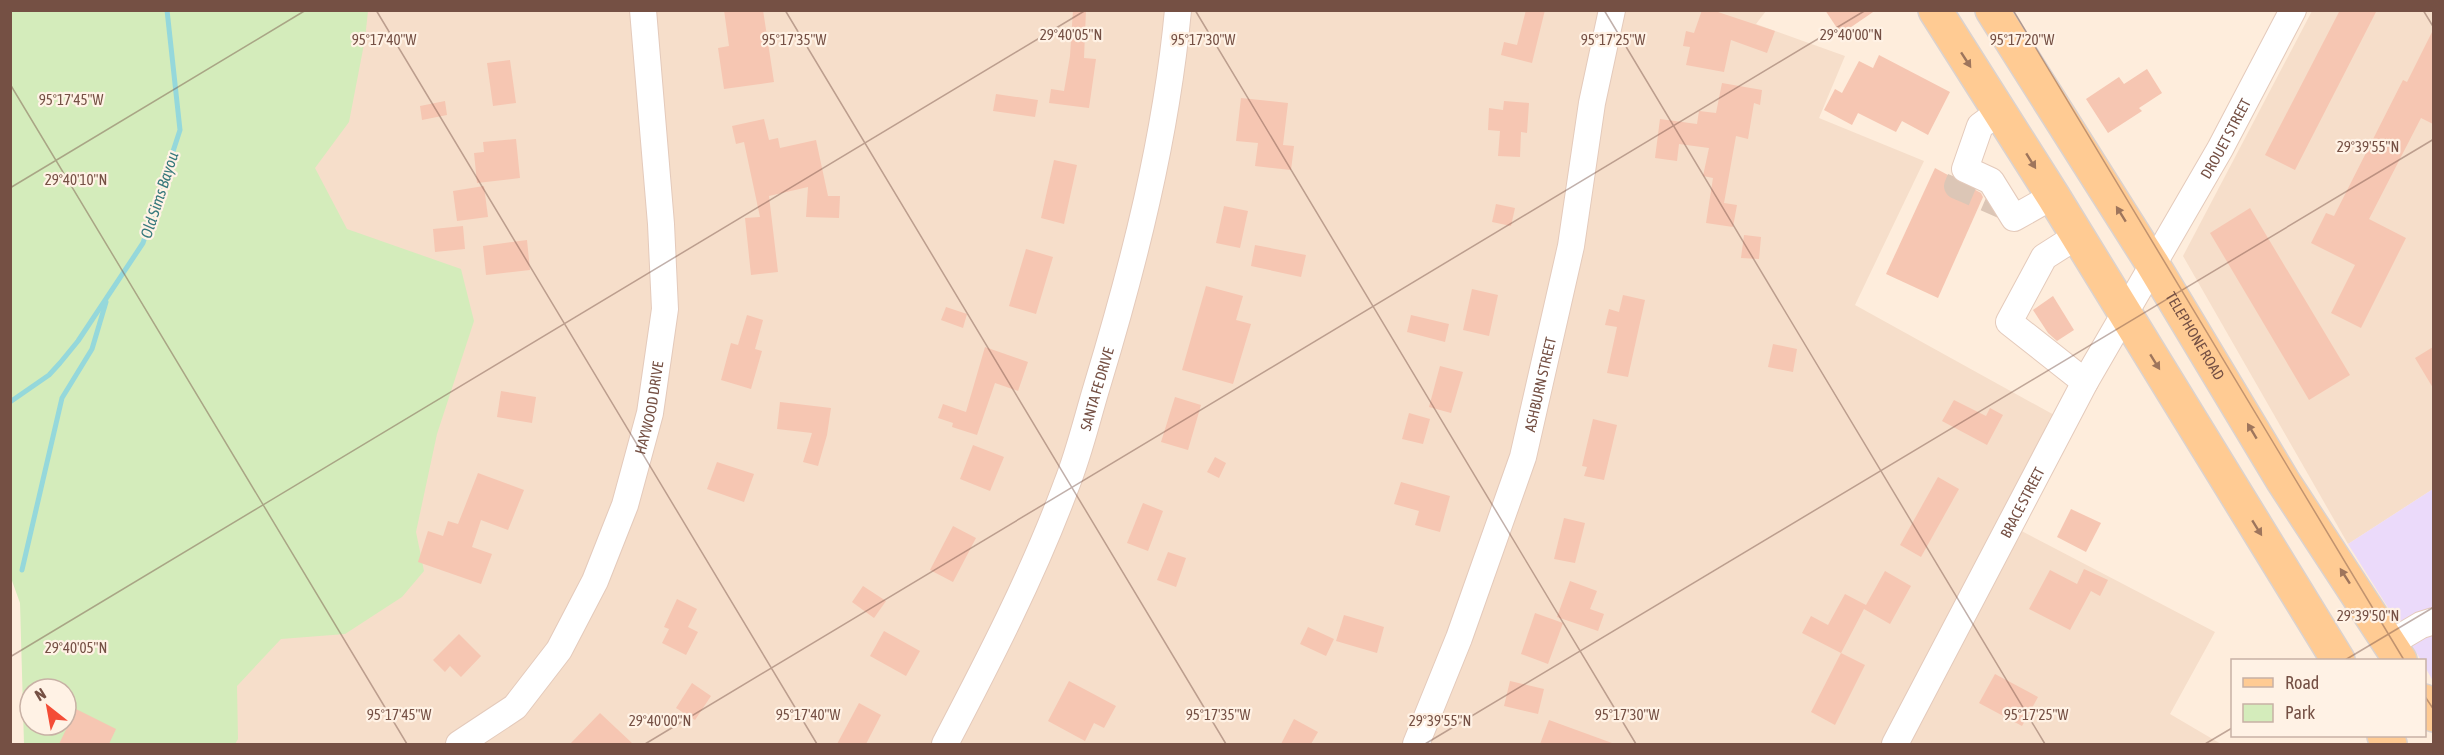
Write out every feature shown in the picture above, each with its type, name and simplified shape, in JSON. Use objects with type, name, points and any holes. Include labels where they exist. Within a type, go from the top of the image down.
[{"type":"main road","points":[[1935,10],[2125,312],[2337,659]]},
{"type":"main road","name":"TELEPHONE ROAD","points":[[1992,10],[2152,263],[2271,462],[2394,652]]},
{"type":"street","name":"HAYWOOD DRIVE","points":[[459,744],[515,706],[559,650],[595,580],[625,505],[650,413],[665,309],[661,224],[643,10]]},
{"type":"street","name":"SANTA FE DRIVE","points":[[945,744],[1004,632],[1067,484],[1113,334],[1148,202],[1174,52],[1178,10]]},
{"type":"street","name":"ASHBURN STREET","points":[[1416,744],[1460,638],[1523,457],[1571,246],[1592,103],[1612,10]]},
{"type":"street","name":"DROUET STREET","points":[[2152,263],[2220,149],[2293,10]]},
{"type":"street","points":[[1999,112],[1980,126],[1963,174],[1991,181],[2014,218],[2053,196]]},
{"type":"street","points":[[2077,236],[2044,257],[2009,322],[2085,382]]},
{"type":"street","name":"BRACE STREET","points":[[1895,744],[2085,382],[2110,342],[2152,263]]},
{"type":"street","points":[[2394,652],[2421,625],[2433,621]]},
{"type":"shaded area","points":[[242,10],[1766,11],[1756,24],[1845,56],[1819,118],[1924,161],[1855,305],[2065,421],[2010,525],[2215,632],[2170,714],[2221,744],[40,744],[50,737],[78,737],[78,677],[69,677]]},
{"type":"shaded area","points":[[2312,11],[2433,11],[2433,489],[2348,544],[2183,256]]},
{"type":"shaded area","points":[[2433,489],[2433,681],[2426,669],[2426,659],[2420,659],[2348,544]]},
{"type":"green space","points":[[11,11],[368,11],[349,122],[315,168],[347,229],[461,269],[474,321],[437,434],[416,532],[424,571],[402,597],[345,634],[281,639],[237,686],[238,739],[235,744],[24,744],[24,737],[78,737],[78,677],[22,677],[20,603],[11,578]]},
{"type":"building","points":[[724,10],[763,10],[774,82],[724,89],[718,48],[729,46]]},
{"type":"building","points":[[1073,10],[1086,10],[1084,58],[1096,59],[1089,108],[1049,103],[1051,89],[1064,91],[1070,56]]},
{"type":"building","points":[[1526,10],[1545,10],[1532,63],[1501,55],[1504,42],[1517,45]]},
{"type":"building","points":[[1702,10],[1712,10],[1775,31],[1767,53],[1731,40],[1724,72],[1686,65],[1690,47],[1683,46],[1686,31],[1694,33]]},
{"type":"building","points":[[1825,10],[1876,10],[1841,34]]},
{"type":"building","points":[[2340,10],[2377,10],[2295,170],[2265,155]]},
{"type":"building","points":[[2433,30],[2433,124],[2421,118],[2369,219],[2406,238],[2361,328],[2331,313],[2355,265],[2311,243],[2326,213],[2334,216],[2403,80],[2407,82]]},
{"type":"building","points":[[1879,55],[1950,92],[1928,135],[1902,121],[1896,132],[1858,113],[1852,125],[1824,110],[1835,89],[1842,93],[1859,61],[1873,68]]},
{"type":"building","points":[[510,60],[516,103],[493,106],[487,63]]},
{"type":"building","points":[[2147,69],[2162,93],[2139,108],[2142,111],[2108,133],[2086,99],[2119,77],[2124,84]]},
{"type":"building","points":[[1722,83],[1762,90],[1760,105],[1754,103],[1748,139],[1736,136],[1724,203],[1737,205],[1733,227],[1706,223],[1713,178],[1703,176],[1709,148],[1679,144],[1677,161],[1655,158],[1660,119],[1697,124],[1699,111],[1716,113]]},
{"type":"building","points":[[996,94],[1038,100],[1035,117],[993,111]]},
{"type":"building","points":[[1241,98],[1288,103],[1283,145],[1294,146],[1291,170],[1255,166],[1258,143],[1236,141]]},
{"type":"building","points":[[445,101],[447,115],[422,120],[420,106]]},
{"type":"building","points":[[1504,101],[1529,103],[1527,133],[1521,132],[1520,157],[1498,156],[1500,131],[1488,130],[1489,108],[1503,110]]},
{"type":"building","points":[[764,119],[769,140],[778,138],[780,148],[816,140],[828,196],[840,196],[839,218],[806,217],[808,187],[769,196],[778,272],[751,275],[745,218],[760,217],[744,142],[736,144],[732,126]]},
{"type":"building","points":[[516,139],[520,178],[477,183],[474,153],[484,152],[483,142]]},
{"type":"building","points":[[1054,160],[1077,165],[1064,224],[1041,218]]},
{"type":"building","points":[[1935,168],[1981,193],[1983,197],[1938,298],[1886,274]]},
{"type":"building","points":[[484,186],[488,217],[457,221],[453,191]]},
{"type":"building","points":[[1496,204],[1515,208],[1511,226],[1492,222]]},
{"type":"building","points":[[1224,206],[1248,211],[1240,248],[1216,243]]},
{"type":"building","points":[[2250,208],[2350,375],[2309,400],[2210,233]]},
{"type":"building","points":[[463,226],[465,249],[435,252],[433,229]]},
{"type":"building","points":[[1744,235],[1761,237],[1759,259],[1741,258]]},
{"type":"building","points":[[527,240],[530,270],[486,275],[483,246]]},
{"type":"building","points":[[1255,245],[1306,255],[1301,277],[1251,266]]},
{"type":"building","points":[[1026,249],[1053,257],[1036,314],[1009,306]]},
{"type":"building","points":[[1206,286],[1243,296],[1236,320],[1251,324],[1233,384],[1182,370]]},
{"type":"building","points":[[1472,289],[1498,295],[1489,336],[1463,330]]},
{"type":"building","points":[[1623,295],[1645,300],[1628,377],[1607,373],[1617,327],[1605,325],[1609,309],[1619,312]]},
{"type":"building","points":[[2053,296],[2074,330],[2057,341],[2048,333],[2033,310]]},
{"type":"building","points":[[946,307],[967,314],[963,328],[941,320]]},
{"type":"building","points":[[747,315],[763,320],[755,349],[762,351],[751,389],[721,380],[731,343],[738,345]]},
{"type":"building","points":[[1411,315],[1449,324],[1445,342],[1407,332]]},
{"type":"building","points":[[1773,344],[1797,349],[1793,372],[1768,367]]},
{"type":"building","points":[[985,347],[1028,362],[1018,391],[995,383],[977,435],[952,427],[953,423],[938,418],[943,404],[966,412]]},
{"type":"building","points":[[2433,347],[2433,388],[2415,358]]},
{"type":"building","points":[[1440,366],[1463,372],[1451,413],[1429,407]]},
{"type":"building","points":[[501,391],[536,397],[532,423],[497,417]]},
{"type":"building","points":[[1175,397],[1201,405],[1188,450],[1161,442]]},
{"type":"building","points":[[1954,400],[1986,416],[1990,408],[2003,415],[1987,445],[1942,421]]},
{"type":"building","points":[[780,402],[831,408],[827,435],[818,466],[803,462],[812,433],[777,429]]},
{"type":"building","points":[[1409,413],[1430,419],[1423,444],[1402,439]]},
{"type":"building","points":[[1593,419],[1617,425],[1604,480],[1584,476],[1587,467],[1582,466]]},
{"type":"building","points":[[973,445],[1004,457],[990,491],[960,479]]},
{"type":"building","points":[[1215,457],[1226,463],[1219,478],[1207,472]]},
{"type":"building","points":[[717,462],[754,474],[744,502],[707,489]]},
{"type":"building","points":[[478,473],[524,490],[508,530],[481,520],[472,547],[492,554],[481,584],[418,562],[428,531],[443,536],[448,521],[458,524]]},
{"type":"building","points":[[1938,477],[1959,489],[1921,557],[1900,545]]},
{"type":"building","points":[[1401,482],[1450,496],[1440,532],[1415,525],[1419,511],[1394,504]]},
{"type":"building","points":[[1143,503],[1163,511],[1148,551],[1127,543]]},
{"type":"building","points":[[2071,509],[2101,523],[2086,552],[2057,537]]},
{"type":"building","points":[[1564,518],[1585,523],[1575,563],[1554,559]]},
{"type":"building","points":[[953,526],[976,538],[953,582],[930,570]]},
{"type":"building","points":[[1168,552],[1186,558],[1176,587],[1157,580]]},
{"type":"building","points":[[2084,569],[2108,580],[2100,596],[2091,591],[2070,630],[2029,609],[2050,570],[2077,584]]},
{"type":"building","points":[[1885,571],[1911,586],[1890,624],[1864,609],[1841,653],[1802,633],[1811,616],[1828,625],[1845,594],[1866,605]]},
{"type":"building","points":[[1570,581],[1597,591],[1590,609],[1604,614],[1598,631],[1557,617]]},
{"type":"building","points":[[863,586],[886,601],[874,618],[852,602]]},
{"type":"building","points":[[677,599],[697,609],[688,627],[698,632],[686,655],[662,643],[669,629],[664,627]]},
{"type":"building","points":[[1535,613],[1563,623],[1548,664],[1521,654]]},
{"type":"building","points":[[1344,615],[1384,627],[1377,653],[1336,641]]},
{"type":"building","points":[[1308,627],[1334,639],[1326,656],[1300,644]]},
{"type":"building","points":[[884,631],[920,651],[906,676],[870,656]]},
{"type":"building","points":[[459,634],[481,656],[461,677],[450,666],[445,672],[433,660]]},
{"type":"building","points":[[1841,653],[1865,665],[1835,725],[1811,712]]},
{"type":"building","points":[[1995,674],[2038,697],[2022,726],[1979,703]]},
{"type":"building","points":[[1069,681],[1116,706],[1104,728],[1094,723],[1085,741],[1048,721]]},
{"type":"building","points":[[1510,681],[1544,689],[1538,714],[1504,706]]},
{"type":"building","points":[[692,683],[711,696],[695,720],[676,708]]},
{"type":"building","points":[[859,703],[881,715],[866,744],[837,744]]},
{"type":"building","points":[[78,710],[116,729],[109,744],[59,744],[62,737],[78,737]]},
{"type":"building","points":[[600,713],[633,744],[570,744]]},
{"type":"building","points":[[1294,719],[1318,732],[1311,744],[1281,744]]},
{"type":"building","points":[[1549,720],[1612,743],[1612,744],[1540,744]]},
{"type":"waterway","name":"Old Sims Bayou","points":[[10,402],[49,375],[60,363],[78,341],[143,243],[180,130],[167,10]]},
{"type":"waterway","points":[[22,570],[62,398],[92,349],[106,302]]},
{"type":"tunnel","points":[[1960,179],[1957,186],[2008,208]]}]
